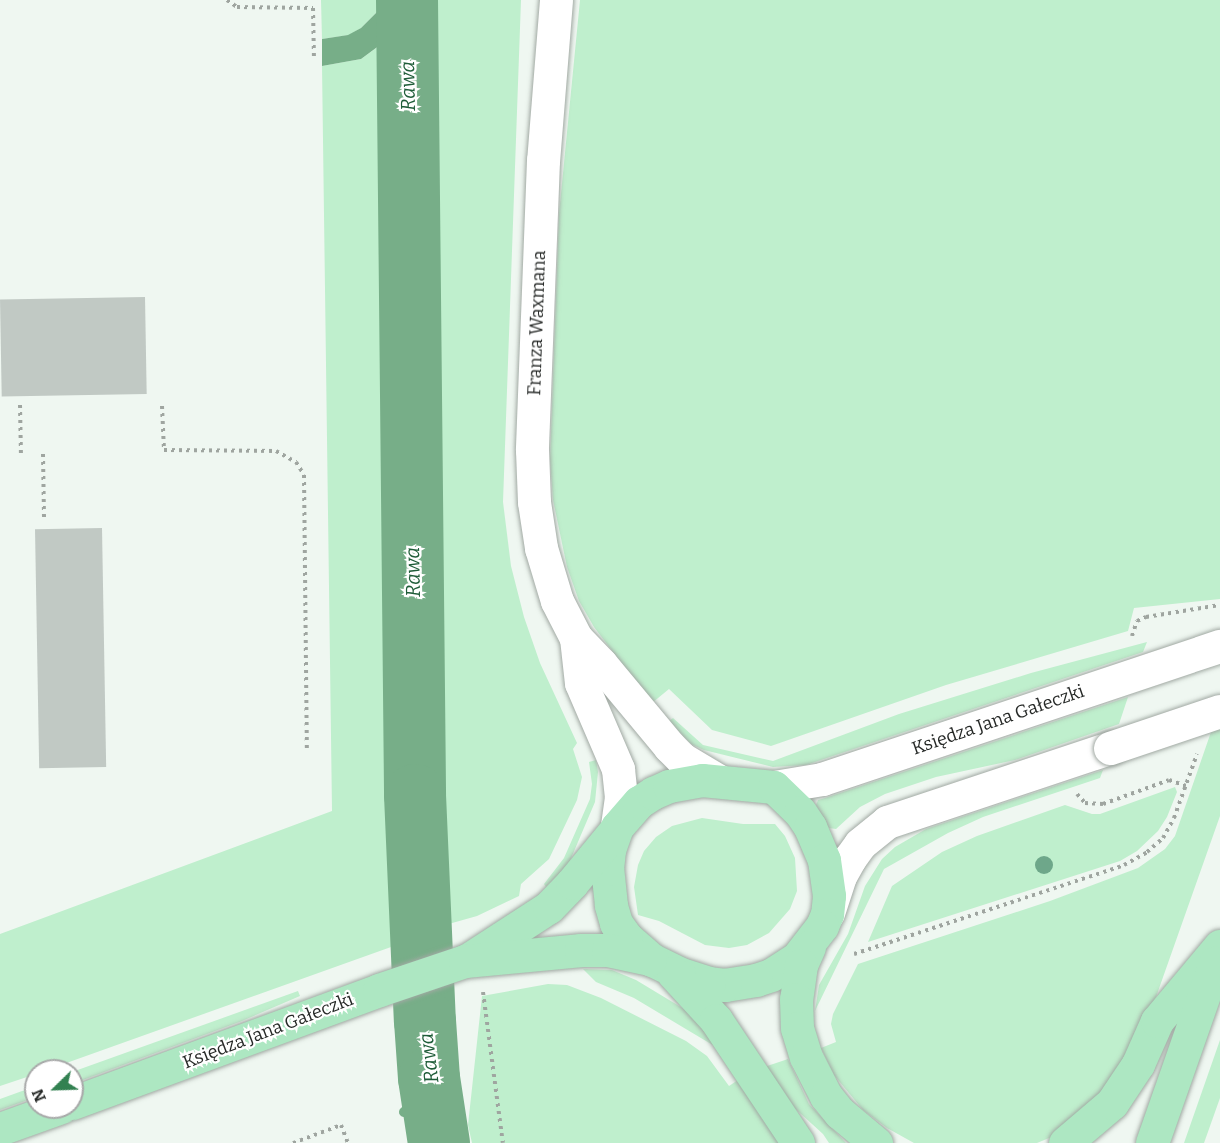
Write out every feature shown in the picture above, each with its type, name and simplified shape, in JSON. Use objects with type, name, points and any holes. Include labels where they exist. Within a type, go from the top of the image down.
[{"type":"main road","name":"Księdza Jana Gałeczki","points":[[465,961],[549,907],[572,883],[639,802],[669,786],[702,780],[774,786]]},
{"type":"main road","points":[[774,786],[800,812],[818,843],[827,878],[827,914],[808,947],[801,965],[796,999],[801,1042],[813,1074],[826,1096],[840,1113],[876,1143]]},
{"type":"main road","points":[[615,830],[607,878],[616,923],[638,950],[679,974],[709,983],[741,984],[771,975],[797,958],[808,947]]},
{"type":"main road","points":[[1065,1143],[1112,1103],[1138,1064],[1157,1022],[1220,946]]},
{"type":"main road","name":"Księdza Jana Gałeczki","points":[[84,1099],[379,990],[465,961],[581,950],[608,950],[659,962]]},
{"type":"main road","points":[[1152,1143],[1220,950]]},
{"type":"main road","points":[[659,962],[716,1020],[798,1143]]},
{"type":"main road","points":[[0,1129],[28,1119]]},
{"type":"street","name":"Franza Waxmana","points":[[556,0],[543,160],[532,478],[537,526],[545,566],[557,601],[576,638],[608,671],[669,746],[682,759],[719,781]]},
{"type":"street","name":"Franza Waxmana","points":[[576,638],[581,683],[618,769],[621,797],[615,830]]},
{"type":"street","name":"Księdza Jana Gałeczki","points":[[774,786],[822,779],[1220,646]]},
{"type":"street","points":[[827,914],[840,876],[850,858],[860,844],[887,822],[1220,711]]},
{"type":"path","points":[[227,0],[237,7],[313,8],[314,60]]},
{"type":"path","points":[[20,405],[21,455]]},
{"type":"path","points":[[162,406],[165,450],[276,451],[296,462],[304,475],[307,750]]},
{"type":"path","points":[[43,454],[44,522]]},
{"type":"path","points":[[1132,636],[1137,621],[1146,617],[1220,605]]},
{"type":"path","points":[[854,954],[1124,865],[1163,838],[1186,786],[1197,752]]},
{"type":"path","points":[[1074,790],[1085,803],[1103,804],[1169,780],[1186,786]]},
{"type":"path","points":[[483,991],[503,1143]]},
{"type":"path","points":[[293,1143],[341,1125],[348,1143]]},
{"type":"shaded area","points":[[321,0],[389,0],[361,28],[349,35],[322,39]]},
{"type":"shaded area","points":[[389,0],[413,0],[414,20],[361,59],[322,66],[322,39],[348,35],[361,28]]},
{"type":"shaded area","points":[[413,0],[521,0],[503,502],[511,566],[524,617],[540,663],[577,743],[573,749],[582,777],[577,800],[549,859],[521,884],[519,896],[477,916],[438,927],[432,863],[416,481]]},
{"type":"shaded area","points":[[580,0],[1220,0],[1220,599],[1134,608],[1128,631],[946,685],[771,746],[712,730],[669,689],[652,703],[594,627],[579,601],[567,567],[553,500],[550,460],[559,214]]},
{"type":"shaded area","points":[[386,41],[396,68],[397,455],[405,942],[78,1059],[24,1059],[24,1078],[0,1086],[0,934],[332,811],[322,66],[361,59]]},
{"type":"shaded area","points":[[1147,642],[1143,652],[806,765],[773,767],[704,750],[691,744],[669,721],[673,718],[703,745],[773,761],[899,714],[1031,673]]},
{"type":"shaded area","points":[[1128,697],[1119,724],[1015,760],[936,777],[885,794],[860,807],[836,829],[829,828],[816,805],[818,800]]},
{"type":"shaded area","points":[[1220,706],[1220,816],[1156,997],[1137,1042],[1115,1078],[1054,1136],[1037,1143],[914,1143],[887,1128],[863,1110],[834,1075],[821,1048],[836,1042],[831,1024],[833,1014],[858,964],[1050,901],[1138,868],[1165,849],[1175,836]]},
{"type":"shaded area","points":[[596,760],[598,772],[595,802],[569,863],[546,887],[544,884],[564,858],[590,799],[592,784],[589,762]]},
{"type":"shaded area","points":[[1103,770],[1100,778],[983,817],[948,833],[884,869],[815,1011],[819,985],[848,934],[865,886],[882,859],[895,847],[926,829]]},
{"type":"shaded area","points":[[1175,787],[1177,792],[1167,817],[1158,831],[1137,851],[1120,861],[868,942],[892,886],[942,852],[977,836],[1065,805],[1092,814],[1100,814]]},
{"type":"shaded area","points":[[702,818],[743,824],[775,824],[785,836],[795,858],[797,891],[790,909],[769,933],[747,945],[729,948],[705,945],[659,921],[638,915],[634,887],[638,865],[644,851],[656,837],[672,826]]},
{"type":"shaded area","points":[[583,969],[612,970],[636,980],[689,1012],[721,1050],[634,998],[596,982]]},
{"type":"shaded area","points":[[548,984],[567,985],[601,998],[686,1041],[707,1056],[729,1086],[741,1078],[785,1143],[472,1143],[468,1125],[482,996]]},
{"type":"shaded area","points":[[298,991],[300,996],[242,1021],[84,1080],[84,1068]]},
{"type":"shaded area","points":[[1220,1040],[1220,1098],[1204,1143],[1184,1143]]},
{"type":"shaded area","points":[[788,1059],[809,1104],[846,1143],[829,1143],[823,1134],[779,1094],[761,1068]]},
{"type":"shaded area","points":[[24,1090],[24,1101],[0,1110],[0,1099]]},
{"type":"building","points":[[145,297],[147,394],[2,397],[0,300]]},
{"type":"building","points":[[102,528],[106,767],[39,768],[35,529]]},
{"type":"waterway","name":"Rawa","points":[[407,0],[415,795],[425,1021],[429,1078],[439,1143]]},
{"type":"waterway","points":[[404,1112],[419,1099],[428,1086],[429,1078]]}]
